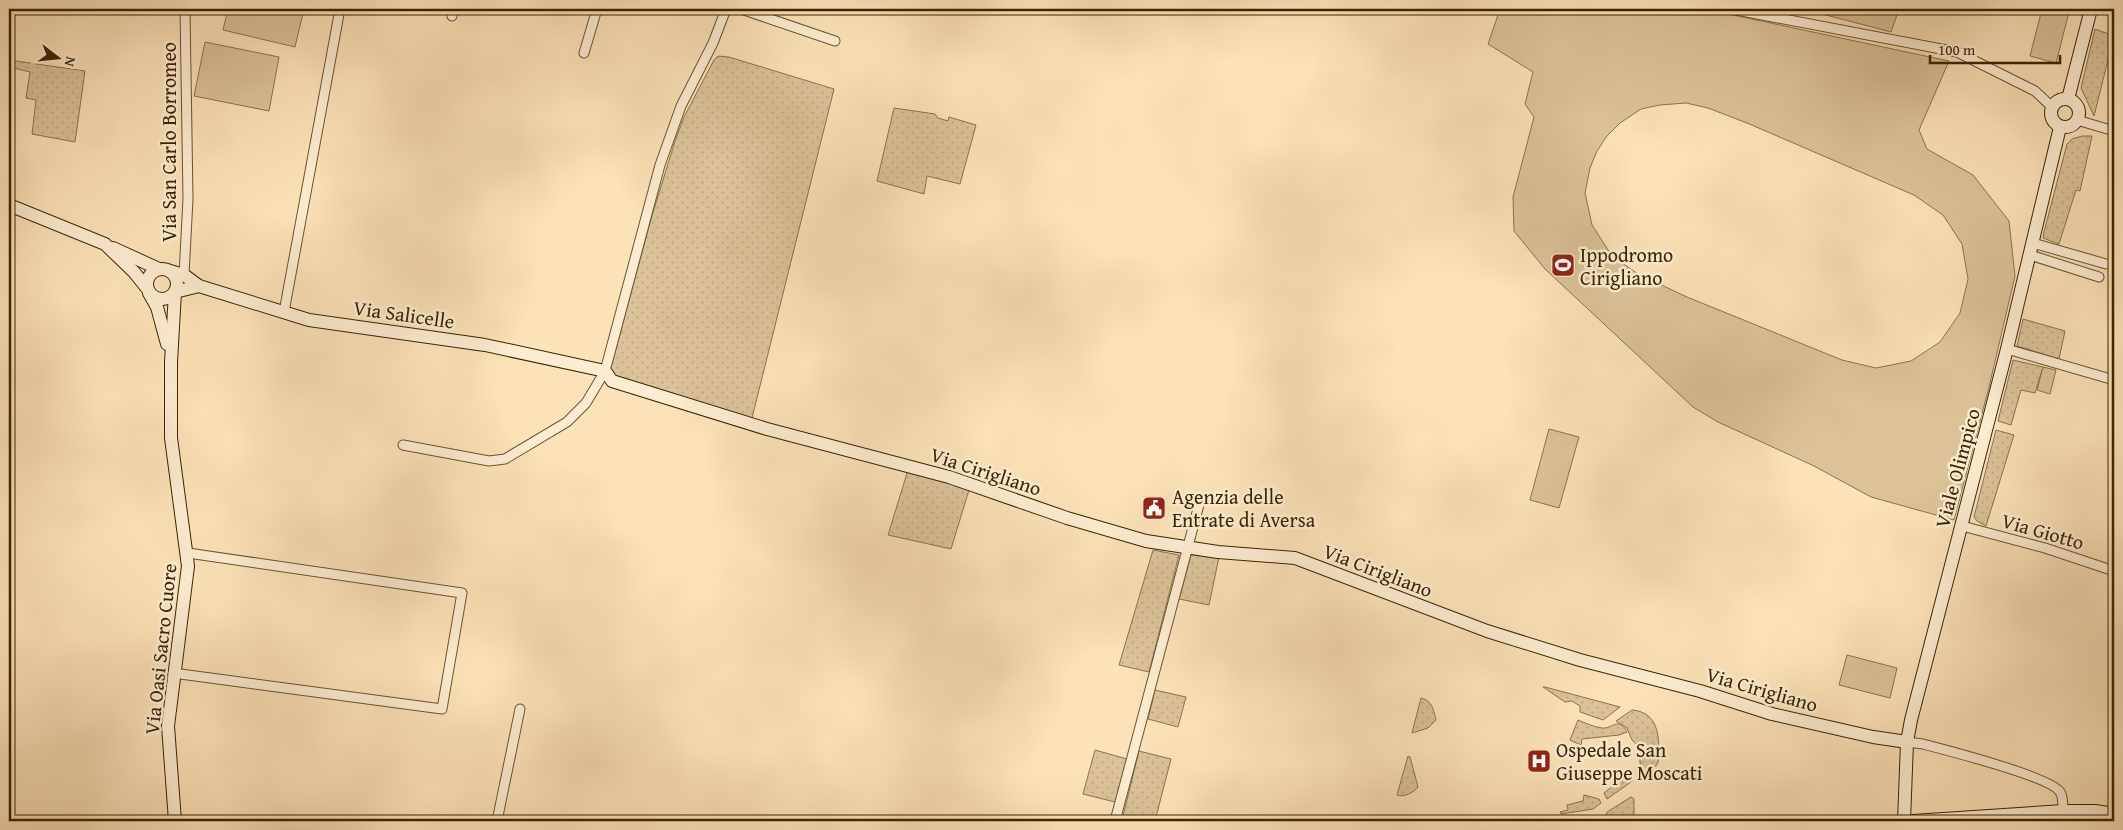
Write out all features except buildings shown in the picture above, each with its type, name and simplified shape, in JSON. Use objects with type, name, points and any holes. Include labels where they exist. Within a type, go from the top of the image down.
[{"type":"street","name":"Via San Carlo Borromeo","points":[[184,275],[188,199],[185,9]]},
{"type":"street","points":[[284,312],[340,9]]},
{"type":"street","points":[[584,53],[597,9]]},
{"type":"street","points":[[403,445],[489,461],[505,459],[567,422],[586,403],[605,371],[660,165],[681,106],[713,43],[726,9]]},
{"type":"street","points":[[740,9],[835,41]]},
{"type":"street","points":[[1731,9],[1780,13],[1957,52],[2034,91],[2052,107]]},
{"type":"street","points":[[2068,99],[2091,9]]},
{"type":"street","points":[[2068,99],[2078,107],[2077,120],[2070,126],[2060,127],[2051,116],[2052,107],[2059,101],[2068,99]]},
{"type":"street","points":[[2077,120],[2114,132]]},
{"type":"street","name":"Viale Olimpico","points":[[1904,821],[1907,742],[2032,249],[2060,127]]},
{"type":"street","name":"Via Oasi Sacro Cuore","points":[[9,205],[105,244],[134,272],[148,290],[157,307],[164,328],[171,362]]},
{"type":"street","points":[[105,244],[164,270],[184,275],[199,286]]},
{"type":"street","points":[[2032,249],[2106,264]]},
{"type":"street","points":[[2032,249],[2099,277]]},
{"type":"street","points":[[154,270],[164,270],[176,278],[177,288],[172,296],[162,300],[157,299],[148,290],[148,278],[154,270]]},
{"type":"street","points":[[175,292],[199,286]]},
{"type":"street","name":"Via Salicelle","points":[[199,286],[309,320],[485,344],[605,371]]},
{"type":"street","name":"Via Oasi Sacro Cuore","points":[[175,292],[171,362],[172,455],[188,553],[187,580],[173,673],[168,726],[176,821]]},
{"type":"street","points":[[2007,349],[2114,380]]},
{"type":"street","name":"Via Cirigliano","points":[[605,371],[612,380],[767,428],[949,476],[1067,518],[1146,541],[1186,548],[1295,558],[1478,628],[1561,654],[1700,691],[1772,714],[1873,737],[1923,744],[2023,773],[2056,787],[2062,793],[2063,810]]},
{"type":"street","points":[[1115,821],[1200,501]]},
{"type":"street","name":"Via Giotto","points":[[1962,526],[2045,548],[2114,571]]},
{"type":"street","points":[[173,673],[442,709],[462,593],[188,553]]},
{"type":"street","points":[[497,821],[520,709]]},
{"type":"street","points":[[1913,821],[2063,810],[2095,811],[2114,814]]},
{"type":"shaded area","points":[[228,9],[304,9],[295,47],[223,30]]},
{"type":"shaded area","name":"Ippodromo Cirigliano","points":[[1500,9],[1705,9],[1949,61],[1919,130],[1927,149],[1973,175],[2009,221],[2015,276],[1989,387],[1954,520],[1871,497],[1814,466],[1718,422],[1693,407],[1545,269],[1514,231],[1513,197],[1534,117],[1525,104],[1533,72],[1488,44]],"holes":[[[1686,103],[1708,108],[1914,195],[1943,215],[1962,244],[1968,279],[1960,313],[1940,342],[1911,361],[1876,368],[1842,360],[1687,297],[1638,274],[1612,256],[1592,225],[1585,193],[1590,168],[1597,151],[1607,136],[1620,123],[1641,109]]]},
{"type":"shaded area","points":[[1803,9],[1899,9],[1891,32]]},
{"type":"shaded area","points":[[2042,9],[2056,9],[2069,12],[2056,63],[2030,56]]},
{"type":"shaded area","points":[[2095,29],[2114,36],[2094,116],[2081,88]]},
{"type":"shaded area","points":[[205,42],[279,57],[269,111],[194,96]]},
{"type":"shaded area","points":[[718,56],[729,57],[834,89],[752,418],[617,378],[610,371],[651,219],[675,141],[684,117],[714,60]]},
{"type":"shaded area","points":[[9,60],[85,71],[75,142],[32,134],[36,100],[26,98],[30,72],[9,67]]},
{"type":"shaded area","points":[[894,108],[935,114],[938,118],[948,121],[949,117],[976,125],[960,184],[927,176],[924,194],[877,181]]},
{"type":"shaded area","points":[[2092,136],[2080,191],[2076,190],[2059,244],[2043,238],[2044,232],[2067,144],[2072,139]]},
{"type":"shaded area","points":[[2023,319],[2065,331],[2059,359],[2017,346]]},
{"type":"shaded area","points":[[2013,360],[2043,367],[2035,393],[2021,390],[2011,425],[1998,421]]},
{"type":"shaded area","points":[[2043,367],[2056,370],[2050,394],[2037,390]]},
{"type":"shaded area","points":[[1549,429],[1579,437],[1559,508],[1530,500]]},
{"type":"shaded area","points":[[1996,430],[2014,435],[1986,526],[1974,517]]},
{"type":"shaded area","points":[[908,470],[969,490],[951,549],[888,535]]},
{"type":"shaded area","points":[[1153,550],[1179,555],[1149,672],[1119,665]]},
{"type":"shaded area","points":[[1191,555],[1219,557],[1209,605],[1179,599]]},
{"type":"shaded area","points":[[1847,655],[1897,668],[1890,698],[1839,685]]},
{"type":"shaded area","points":[[1543,687],[1620,707],[1603,720],[1580,712],[1580,706],[1572,701],[1565,702]]},
{"type":"shaded area","points":[[1155,690],[1186,697],[1178,727],[1148,719]]},
{"type":"shaded area","points":[[1421,698],[1430,703],[1436,720],[1428,728],[1412,733]]},
{"type":"shaded area","points":[[1632,710],[1648,716],[1653,722],[1658,736],[1658,762],[1656,766],[1642,777],[1638,746],[1632,740],[1627,728],[1616,721]]},
{"type":"shaded area","points":[[1578,720],[1602,728],[1618,724],[1624,727],[1627,732],[1619,735],[1582,739],[1581,745],[1570,740]]},
{"type":"shaded area","points":[[1095,750],[1127,759],[1115,802],[1083,794]]},
{"type":"shaded area","points":[[1139,751],[1171,759],[1155,821],[1122,820]]},
{"type":"shaded area","points":[[1408,756],[1410,757],[1418,787],[1409,794],[1400,796],[1397,795]]},
{"type":"shaded area","points":[[1632,769],[1633,779],[1631,782],[1607,799],[1604,793],[1618,782],[1619,772]]},
{"type":"shaded area","points":[[1584,795],[1599,799],[1601,803],[1593,809],[1561,814],[1560,812],[1568,810],[1567,805],[1583,801]]},
{"type":"shaded area","points":[[1631,797],[1634,799],[1634,816],[1625,816],[1625,821],[1591,821],[1604,819],[1607,812]]},
{"type":"place","name":"Ippodromo Cirigliano","points":[[1563,265]]},
{"type":"place","name":"Agenzia delle Entrate di Aversa","points":[[1154,508]]},
{"type":"place","name":"Ospedale San Giuseppe Moscati","points":[[1539,761]]}]
